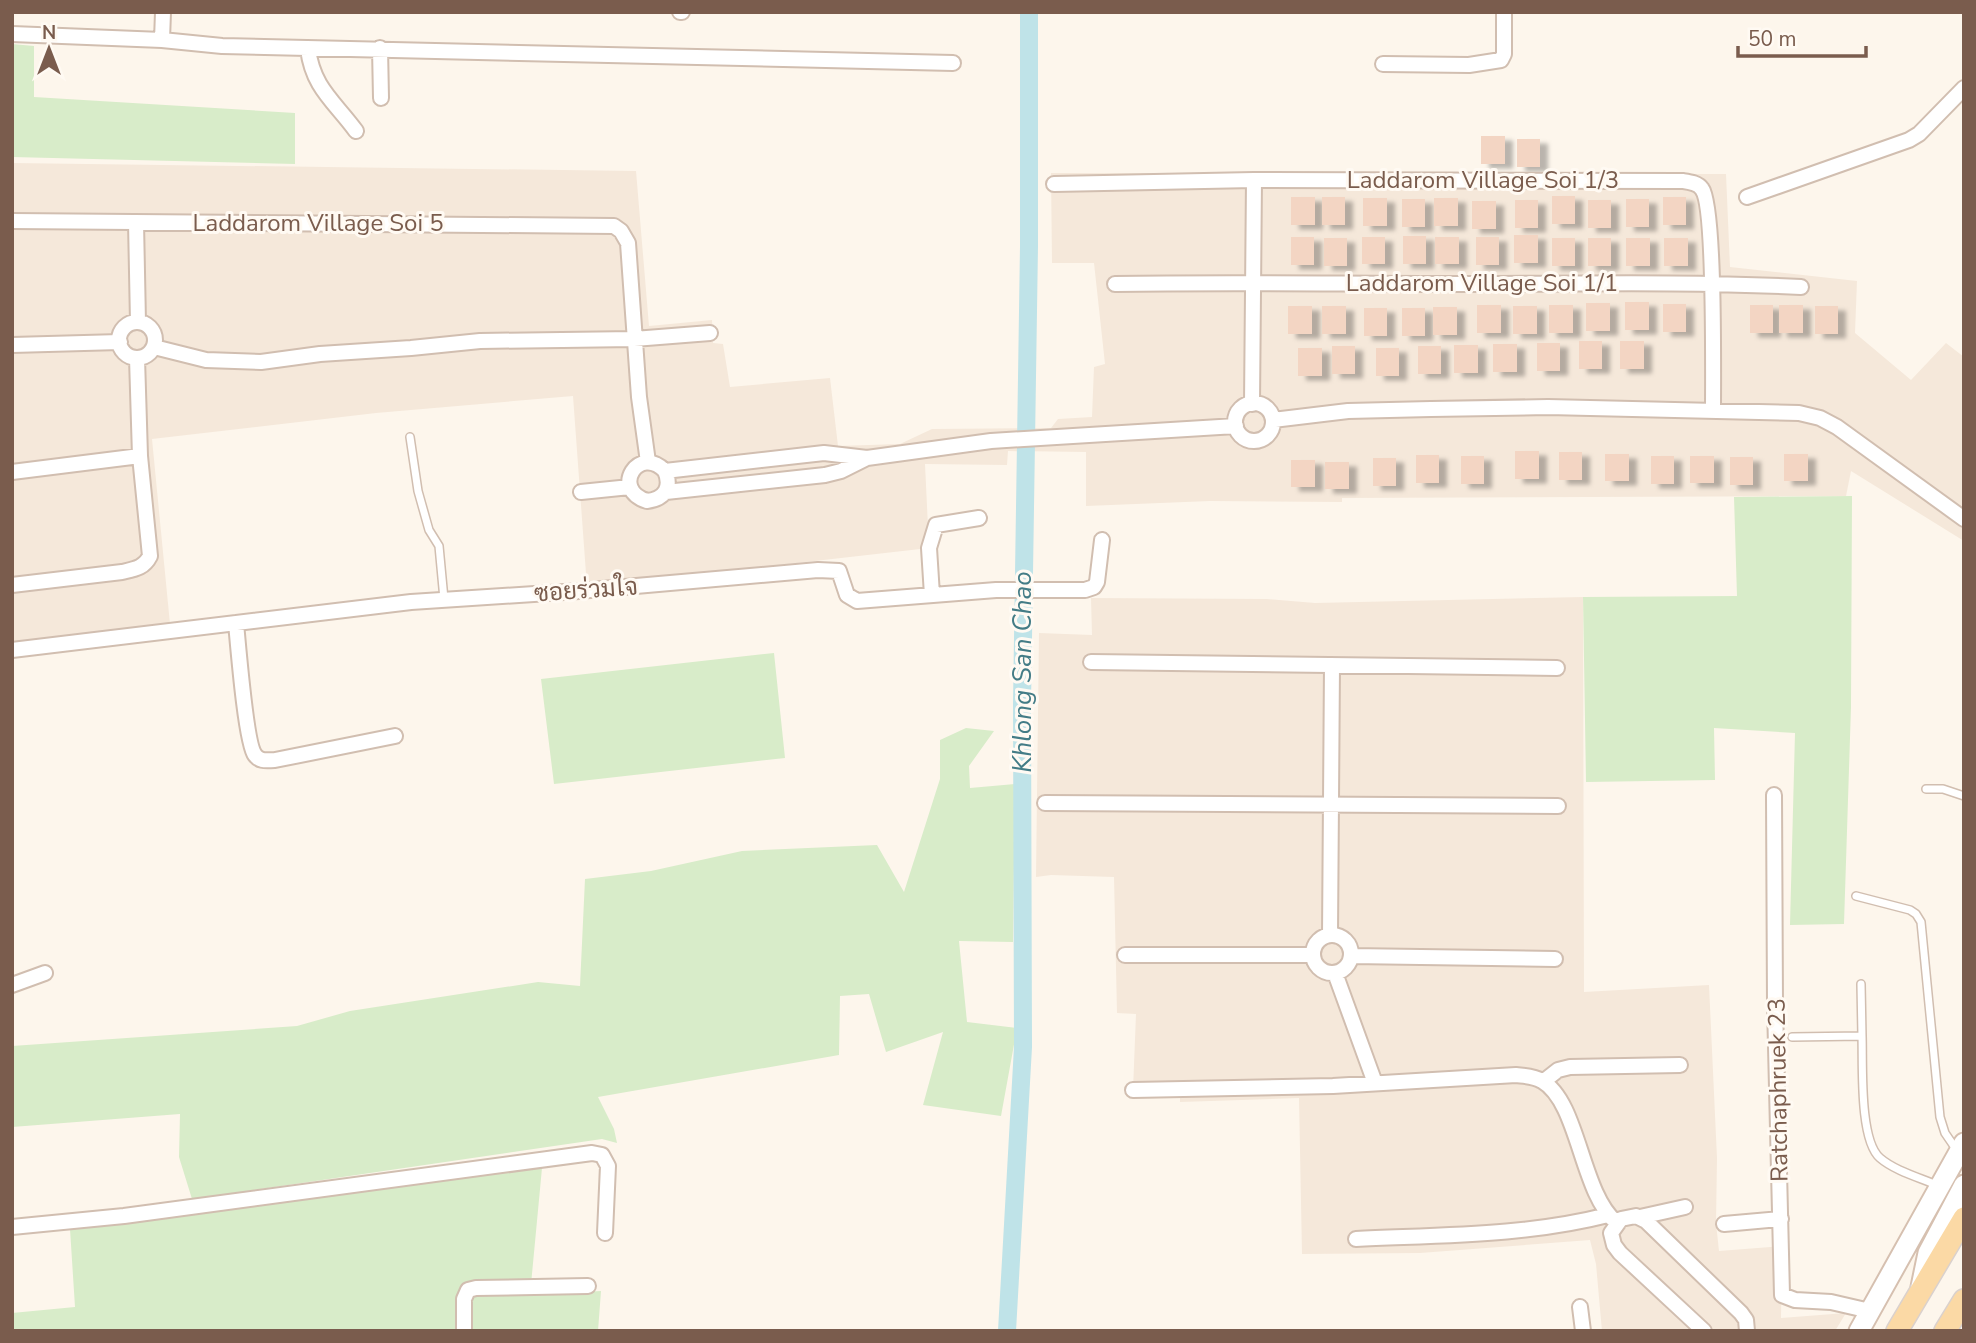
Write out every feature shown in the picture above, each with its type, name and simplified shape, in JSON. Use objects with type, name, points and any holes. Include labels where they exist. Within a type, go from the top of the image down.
[{"type":"main road","points":[[1859,1331],[1961,1148]]},
{"type":"main road","points":[[1919,1294],[1928,1254],[1964,1185]]},
{"type":"main road","points":[[1897,1331],[1964,1217]]},
{"type":"main road","points":[[1945,1331],[1964,1300]]},
{"type":"street","points":[[162,40],[163,12]]},
{"type":"street","points":[[1383,64],[1469,65],[1500,60],[1504,54],[1504,12]]},
{"type":"street","points":[[12,34],[308,49],[380,48],[953,63]]},
{"type":"street","points":[[380,48],[381,98]]},
{"type":"street","points":[[308,49],[315,79],[356,131]]},
{"type":"street","points":[[1747,197],[1909,140],[1919,134],[1964,88]]},
{"type":"street","points":[[1252,404],[1254,180]]},
{"type":"street","name":"Laddarom Village Soi 1/3","points":[[1054,184],[1254,180],[1683,181],[1702,188],[1705,195],[1712,283]]},
{"type":"street","name":"Laddarom Village Soi 5","points":[[12,221],[604,224],[621,231],[628,243],[634,340]]},
{"type":"street","points":[[136,222],[138,322]]},
{"type":"street","name":"Laddarom Village Soi 1/1","points":[[1115,284],[1252,281],[1455,284],[1712,283],[1801,288]]},
{"type":"street","points":[[1712,283],[1713,411]]},
{"type":"street","points":[[132,323],[144,323],[155,336],[154,347],[147,355],[137,358],[125,353],[120,342],[122,330],[132,323]]},
{"type":"street","points":[[154,347],[205,360],[237,362],[480,341],[634,340],[710,333]]},
{"type":"street","points":[[634,340],[648,462]]},
{"type":"street","points":[[12,345],[120,342]]},
{"type":"street","points":[[12,584],[122,572],[143,566],[150,556],[140,456],[137,358]]},
{"type":"street","points":[[1252,404],[1267,408],[1273,420],[1268,435],[1253,441],[1239,434],[1236,426],[1239,411],[1252,404]]},
{"type":"street","points":[[1273,420],[1348,411],[1548,407],[1799,413],[1837,426],[1964,519]]},
{"type":"street","points":[[665,471],[824,453],[867,458],[991,441],[1236,426]]},
{"type":"street","points":[[12,472],[140,456]]},
{"type":"street","points":[[666,492],[668,484],[665,471],[658,464],[648,462],[635,467],[631,473],[630,487],[633,494],[647,501],[655,500],[666,492],[825,475],[841,471],[867,458]]},
{"type":"street","points":[[581,492],[630,487]]},
{"type":"street","points":[[932,595],[929,548],[936,525],[979,518]]},
{"type":"street","name":"ซอยร่วมใจ","points":[[12,650],[444,599],[579,591],[833,569],[842,575],[847,595],[857,601],[996,590],[1085,590],[1094,587],[1097,582],[1102,540]]},
{"type":"street","points":[[236,622],[249,729],[253,752],[257,758],[263,761],[275,760],[395,736]]},
{"type":"street","points":[[1091,662],[1557,668]]},
{"type":"street","points":[[1330,935],[1332,666]]},
{"type":"street","name":"Ratchaphruek 23","points":[[1774,795],[1782,1295],[1795,1300],[1831,1302],[1870,1311]]},
{"type":"street","points":[[1045,803],[1558,806]]},
{"type":"street","points":[[1330,935],[1346,941],[1351,956],[1346,967],[1335,973],[1322,971],[1317,967],[1312,954],[1317,941],[1330,935]]},
{"type":"street","points":[[1125,954],[1312,954]]},
{"type":"street","points":[[1351,956],[1555,959]]},
{"type":"street","points":[[12,985],[45,973]]},
{"type":"street","points":[[1335,973],[1375,1083]]},
{"type":"street","points":[[1544,1081],[1558,1070],[1570,1067],[1680,1065]]},
{"type":"street","points":[[1133,1090],[1375,1083],[1516,1075],[1544,1081],[1565,1112],[1596,1194],[1612,1219],[1612,1239],[1620,1253],[1704,1331]]},
{"type":"street","points":[[12,1227],[124,1216],[592,1153],[602,1155],[608,1166],[605,1233]]},
{"type":"street","points":[[1356,1239],[1502,1232],[1628,1216],[1640,1217],[1685,1207]]},
{"type":"street","points":[[1640,1217],[1741,1313],[1746,1320],[1747,1331]]},
{"type":"street","points":[[1724,1224],[1781,1219]]},
{"type":"street","points":[[464,1331],[464,1299],[468,1290],[588,1286]]},
{"type":"street","points":[[1580,1307],[1583,1331]]},
{"type":"lane","points":[[410,437],[418,491],[429,530],[439,546],[444,599]]},
{"type":"lane","points":[[1926,789],[1943,789],[1964,796]]},
{"type":"lane","points":[[1856,896],[1910,910],[1921,922],[1940,1117],[1945,1133],[1961,1148]]},
{"type":"lane","points":[[1861,984],[1866,1133],[1872,1149],[1881,1159],[1939,1186]]},
{"type":"lane","points":[[1792,1037],[1862,1036]]},
{"type":"shaded area","points":[[12,163],[636,171],[649,326],[712,320],[713,343],[723,344],[730,387],[830,378],[838,446],[900,444],[932,429],[1051,428],[1058,419],[1092,417],[1094,367],[1105,364],[1094,263],[1052,263],[1051,173],[1726,174],[1730,267],[1857,281],[1855,333],[1911,380],[1946,343],[1964,357],[1964,541],[1851,471],[1846,496],[1342,498],[1342,502],[1210,501],[1086,506],[1086,452],[1008,451],[1007,465],[925,464],[929,548],[587,587],[573,396],[376,413],[152,439],[170,624],[12,643]]},
{"type":"shaded area","points":[[1583,597],[1584,992],[1709,985],[1719,1251],[1782,1246],[1781,1318],[1846,1313],[1835,1331],[1602,1331],[1596,1264],[1590,1240],[1420,1253],[1302,1254],[1299,1098],[1180,1102],[1180,1089],[1133,1090],[1136,1014],[1117,1013],[1114,877],[1036,877],[1039,633],[1092,635],[1091,598],[1267,599],[1315,603]]},
{"type":"green space","points":[[12,44],[34,46],[34,97],[295,113],[295,164],[12,157]]},
{"type":"green space","points":[[1852,496],[1851,707],[1844,924],[1790,925],[1795,733],[1714,728],[1715,780],[1586,782],[1583,597],[1737,596],[1734,497]]},
{"type":"green space","points":[[774,653],[785,758],[554,784],[541,679]]},
{"type":"green space","points":[[966,728],[994,731],[969,766],[970,788],[1015,784],[1013,942],[959,941],[967,1022],[1017,1028],[1001,1116],[923,1105],[943,1032],[886,1052],[869,994],[840,996],[839,1055],[598,1097],[614,1129],[617,1143],[602,1139],[192,1199],[179,1157],[180,1114],[12,1127],[12,1046],[297,1026],[350,1011],[538,982],[580,986],[585,879],[651,871],[742,851],[877,845],[904,892],[940,779],[940,740]]},
{"type":"green space","points":[[542,1168],[530,1295],[601,1291],[598,1331],[12,1331],[12,1313],[75,1307],[70,1229]]},
{"type":"building","points":[[1481,136],[1505,136],[1505,164],[1481,164]]},
{"type":"building","points":[[1517,139],[1540,139],[1540,167],[1517,167]]},
{"type":"building","points":[[1552,196],[1575,196],[1575,224],[1552,224]]},
{"type":"building","points":[[1291,197],[1315,197],[1315,225],[1291,225]]},
{"type":"building","points":[[1322,197],[1345,197],[1345,225],[1322,225]]},
{"type":"building","points":[[1663,197],[1686,197],[1686,225],[1663,225]]},
{"type":"building","points":[[1363,198],[1387,198],[1387,226],[1363,226]]},
{"type":"building","points":[[1434,198],[1458,198],[1458,226],[1434,226]]},
{"type":"building","points":[[1402,199],[1425,199],[1425,227],[1402,227]]},
{"type":"building","points":[[1626,199],[1649,199],[1649,227],[1626,227]]},
{"type":"building","points":[[1515,200],[1538,200],[1538,228],[1515,228]]},
{"type":"building","points":[[1588,200],[1611,200],[1611,228],[1588,228]]},
{"type":"building","points":[[1472,201],[1496,201],[1496,229],[1472,229]]},
{"type":"building","points":[[1514,235],[1538,235],[1538,263],[1514,263]]},
{"type":"building","points":[[1403,236],[1426,236],[1426,264],[1403,264]]},
{"type":"building","points":[[1291,237],[1314,237],[1314,265],[1291,265]]},
{"type":"building","points":[[1362,237],[1385,237],[1385,264],[1362,264]]},
{"type":"building","points":[[1435,237],[1459,237],[1459,264],[1435,264]]},
{"type":"building","points":[[1476,237],[1499,237],[1499,265],[1476,265]]},
{"type":"building","points":[[1324,238],[1347,238],[1347,266],[1324,266]]},
{"type":"building","points":[[1552,238],[1575,238],[1575,266],[1552,266]]},
{"type":"building","points":[[1588,238],[1611,238],[1611,266],[1588,266]]},
{"type":"building","points":[[1626,238],[1650,238],[1650,266],[1626,266]]},
{"type":"building","points":[[1664,238],[1688,238],[1688,266],[1664,266]]},
{"type":"building","points":[[1625,302],[1649,302],[1649,330],[1625,330]]},
{"type":"building","points":[[1586,303],[1610,303],[1610,331],[1586,331]]},
{"type":"building","points":[[1663,304],[1686,304],[1686,332],[1663,332]]},
{"type":"building","points":[[1477,305],[1501,305],[1501,333],[1477,333]]},
{"type":"building","points":[[1549,305],[1573,305],[1573,333],[1549,333]]},
{"type":"building","points":[[1750,305],[1773,305],[1773,333],[1750,333]]},
{"type":"building","points":[[1779,305],[1803,305],[1803,333],[1779,333]]},
{"type":"building","points":[[1288,306],[1312,306],[1312,334],[1288,334]]},
{"type":"building","points":[[1322,306],[1346,306],[1346,334],[1322,334]]},
{"type":"building","points":[[1513,306],[1537,306],[1537,334],[1513,334]]},
{"type":"building","points":[[1815,306],[1838,306],[1838,334],[1815,334]]},
{"type":"building","points":[[1433,307],[1457,307],[1457,335],[1433,335]]},
{"type":"building","points":[[1364,308],[1387,308],[1387,336],[1364,336]]},
{"type":"building","points":[[1402,308],[1425,308],[1425,336],[1402,336]]},
{"type":"building","points":[[1579,341],[1602,341],[1602,369],[1579,369]]},
{"type":"building","points":[[1620,341],[1644,341],[1644,369],[1620,369]]},
{"type":"building","points":[[1537,343],[1560,343],[1560,371],[1537,371]]},
{"type":"building","points":[[1493,344],[1517,344],[1517,372],[1493,372]]},
{"type":"building","points":[[1454,345],[1478,345],[1478,373],[1454,373]]},
{"type":"building","points":[[1332,346],[1355,346],[1355,374],[1332,374]]},
{"type":"building","points":[[1418,346],[1441,346],[1441,374],[1418,374]]},
{"type":"building","points":[[1298,348],[1322,348],[1322,376],[1298,376]]},
{"type":"building","points":[[1376,348],[1399,348],[1399,376],[1376,376]]},
{"type":"building","points":[[1515,451],[1539,451],[1539,479],[1515,479]]},
{"type":"building","points":[[1559,452],[1582,452],[1582,480],[1559,480]]},
{"type":"building","points":[[1605,454],[1629,454],[1629,481],[1605,481]]},
{"type":"building","points":[[1784,454],[1808,454],[1808,481],[1784,481]]},
{"type":"building","points":[[1416,455],[1439,455],[1439,483],[1416,483]]},
{"type":"building","points":[[1461,456],[1484,456],[1484,484],[1461,484]]},
{"type":"building","points":[[1651,456],[1674,456],[1674,484],[1651,484]]},
{"type":"building","points":[[1690,456],[1714,456],[1714,483],[1690,483]]},
{"type":"building","points":[[1730,457],[1753,457],[1753,485],[1730,485]]},
{"type":"building","points":[[1373,458],[1396,458],[1396,486],[1373,486]]},
{"type":"building","points":[[1291,460],[1315,460],[1315,487],[1291,487]]},
{"type":"building","points":[[1325,462],[1349,462],[1349,489],[1325,489]]},
{"type":"waterway","name":"Khlong San Chao","points":[[1007,1331],[1023,1047],[1022,704],[1029,246],[1029,12]]}]
